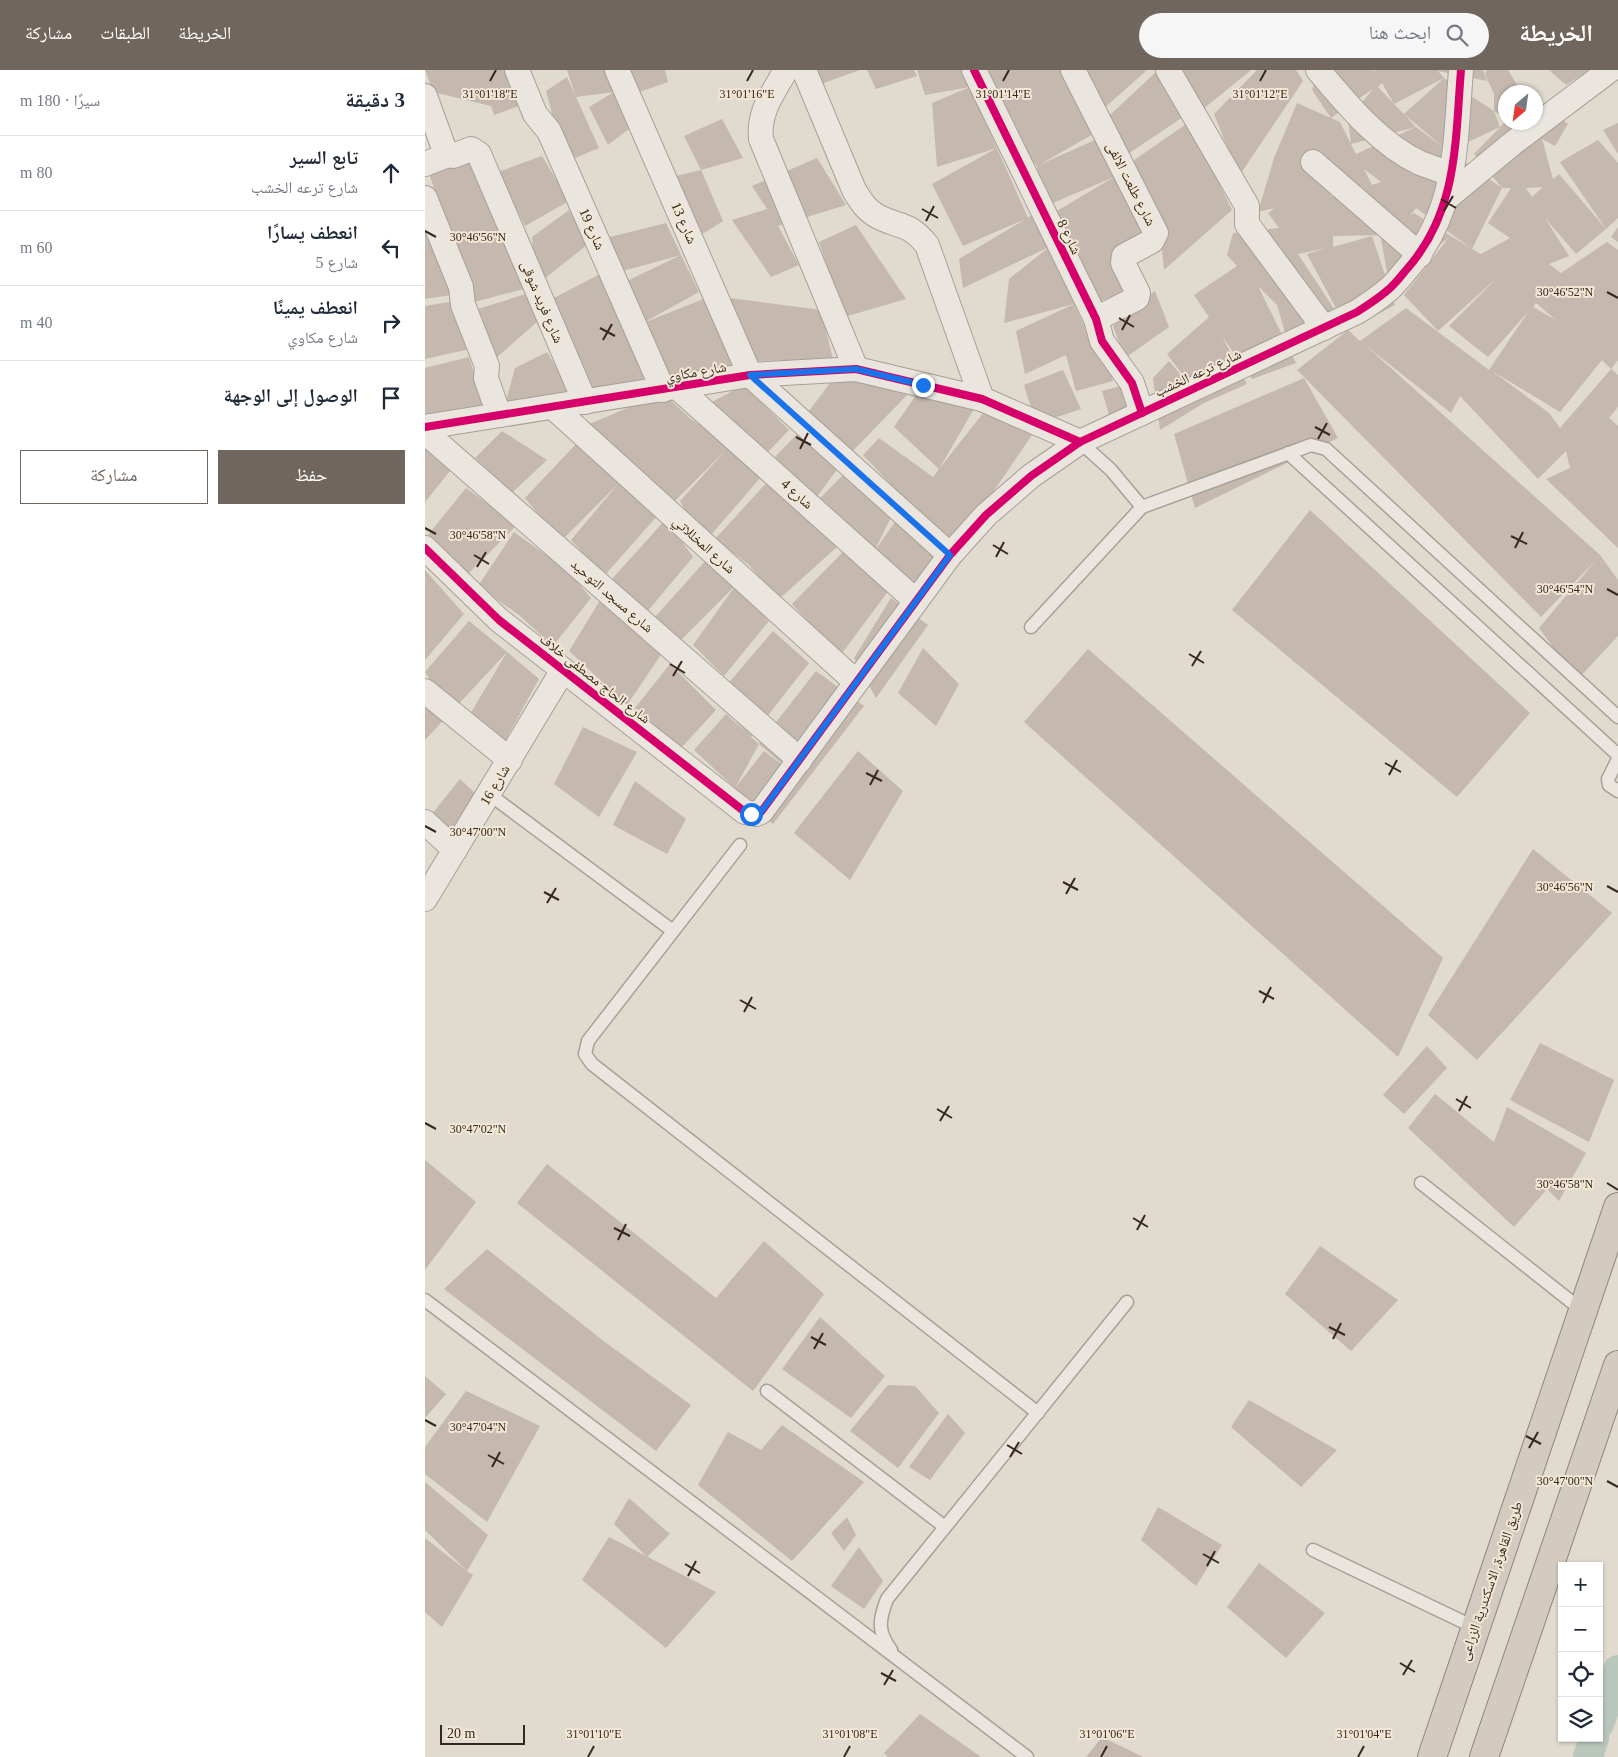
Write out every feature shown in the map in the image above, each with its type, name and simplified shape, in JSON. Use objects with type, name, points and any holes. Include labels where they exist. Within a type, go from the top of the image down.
[{"type":"highway","name":"طريق القاهرة, الاسكندرية الزراعى","points":[[1432,1757],[1618,1207]]},
{"type":"highway","points":[[1484,1757],[1618,1365]]},
{"type":"street","name":"شارع 19","points":[[517,70],[535,114],[549,131],[670,389]]},
{"type":"street","name":"شارع 13","points":[[617,70],[750,375]]},
{"type":"street","points":[[786,70],[763,110],[759,124],[761,139],[856,369]]},
{"type":"street","points":[[804,70],[854,190],[862,204],[875,215],[911,229],[927,244],[982,399]]},
{"type":"street","name":"شارع 8","points":[[974,70],[1095,319],[1102,341],[1132,383],[1142,414]]},
{"type":"street","name":"شارع طلعت الالفى","points":[[1073,70],[1155,233],[1152,241],[1124,256],[1123,262],[1138,293],[1137,298],[1095,319]]},
{"type":"street","points":[[1168,70],[1247,206],[1247,224],[1324,328]]},
{"type":"street","points":[[1318,70],[1360,118],[1389,143],[1419,162],[1450,186],[1513,143],[1610,70]]},
{"type":"street","name":"شارع ترعه الخشب","points":[[761,812],[950,555],[986,515],[1031,476],[1080,442],[1357,312],[1390,289],[1420,254],[1435,229],[1450,186],[1461,70]]},
{"type":"street","points":[[425,96],[445,152],[448,155]]},
{"type":"street","name":"شارع فريد شوقى","points":[[425,164],[448,155],[455,156],[471,149],[479,154],[585,402]]},
{"type":"street","points":[[1313,162],[1420,254]]},
{"type":"street","points":[[425,198],[461,287],[463,305],[487,366],[486,378],[499,415]]},
{"type":"street","name":"شارع مكاوي","points":[[425,427],[750,375],[856,369],[982,399],[1080,442]]},
{"type":"street","points":[[750,375],[950,555]]},
{"type":"street","name":"شارع 4","points":[[670,389],[916,601]]},
{"type":"street","name":"شارع المخللاتي","points":[[553,407],[856,682]]},
{"type":"street","name":"شارع مسجد التوحيد","points":[[425,432],[799,760]]},
{"type":"street","name":"شارع الحاج مصطفى خلاف","points":[[425,548],[499,620],[745,812],[755,814],[761,812]]},
{"type":"street","name":"شارع 16","points":[[425,899],[563,670]]},
{"type":"street","points":[[425,691],[510,760]]},
{"type":"street","points":[[425,822],[455,850]]},
{"type":"lane","points":[[1080,442],[1111,470],[1142,507]]},
{"type":"lane","points":[[1031,627],[1142,507],[1311,445],[1326,449],[1618,717]]},
{"type":"lane","points":[[1288,454],[1618,755]]},
{"type":"lane","points":[[1618,759],[1608,780],[1609,784],[1618,791]]},
{"type":"lane","points":[[489,794],[673,931]]},
{"type":"lane","points":[[740,845],[589,1041],[585,1054],[592,1064],[1038,1413]]},
{"type":"lane","points":[[1421,1184],[1583,1311]]},
{"type":"lane","points":[[425,1300],[1027,1757]]},
{"type":"lane","points":[[895,1657],[883,1640],[880,1619],[887,1599],[1127,1302]]},
{"type":"lane","points":[[767,1391],[945,1527]]},
{"type":"lane","points":[[1313,1550],[1475,1628]]},
{"type":"building","points":[[425,70],[515,70],[527,103],[494,115],[491,106],[433,92]]},
{"type":"building","points":[[567,70],[607,70],[629,129],[608,145],[589,107],[614,92],[576,97]]},
{"type":"building","points":[[621,70],[665,70],[668,82],[628,96]]},
{"type":"building","points":[[812,70],[860,70],[818,85]]},
{"type":"building","points":[[867,70],[914,70],[917,76],[876,89]]},
{"type":"building","points":[[917,70],[962,70],[970,87],[925,95]]},
{"type":"building","points":[[987,70],[1063,70],[1095,133],[1039,165],[1095,140],[1114,177],[1041,208],[1037,166],[1001,127]]},
{"type":"building","points":[[1082,70],[1147,70],[1101,111]]},
{"type":"building","points":[[1183,70],[1251,70],[1202,110]]},
{"type":"building","points":[[1257,70],[1296,70],[1303,81],[1239,176],[1214,114]]},
{"type":"building","points":[[1320,70],[1373,70],[1376,74],[1374,70],[1483,70],[1487,81],[1438,71],[1444,78],[1394,104],[1416,127],[1351,144],[1348,119],[1373,89],[1331,118],[1312,90]],"holes":[[[1382,83],[1394,104],[1378,87]]]},
{"type":"building","points":[[1487,70],[1508,70],[1517,85],[1498,85],[1498,114],[1494,111],[1494,94],[1485,74]]},
{"type":"building","points":[[1549,70],[1590,70],[1566,85]]},
{"type":"building","points":[[1156,72],[1183,117],[1125,156],[1110,115]]},
{"type":"building","points":[[567,77],[599,148],[565,162],[546,91]]},
{"type":"building","points":[[1444,78],[1494,111],[1498,122],[1498,128],[1449,151],[1502,188],[1474,154],[1498,129],[1543,130],[1543,106],[1568,124],[1555,146],[1542,139],[1553,179],[1559,174],[1606,229],[1576,254],[1545,218],[1569,256],[1549,264],[1561,273],[1607,242],[1618,250],[1618,360],[1611,369],[1618,375],[1618,407],[1609,418],[1618,426],[1618,548],[1546,479],[1570,468],[1566,451],[1538,479],[1460,396],[1451,413],[1365,345],[1600,555],[1618,580],[1618,636],[1577,680],[1539,628],[1597,559],[1541,617],[1297,370],[1348,330],[1291,353],[1296,363],[1252,379],[1222,336],[1247,384],[1204,403],[1160,430],[1153,378],[1169,361],[1197,394],[1167,354],[1209,317],[1194,295],[1237,266],[1227,255],[1233,233],[1279,228],[1268,213],[1275,208],[1258,212],[1274,158],[1297,103],[1340,122],[1356,154],[1416,127],[1443,147],[1404,114]],"holes":[[[1364,169],[1381,182],[1372,185]],[[1368,186],[1333,197],[1330,195]],[[1543,187],[1532,197],[1526,188]],[[1502,188],[1511,188],[1488,223],[1510,238],[1481,254],[1472,249]],[[1416,208],[1472,249],[1414,213],[1410,216]],[[1386,235],[1381,239],[1390,289],[1449,237],[1404,295],[1438,331],[1499,276],[1449,326],[1488,357],[1528,312],[1489,370],[1406,308],[1360,341],[1348,330],[1395,305],[1372,236],[1333,247],[1333,236]],[[1326,248],[1307,254],[1346,327],[1298,254]],[[1258,286],[1277,305],[1291,353]],[[1536,303],[1556,320],[1533,307]],[[1602,360],[1611,369],[1560,428],[1549,413],[1492,371],[1560,412]]]},
{"type":"building","points":[[970,87],[997,148],[937,167],[932,103]]},
{"type":"building","points":[[722,119],[743,158],[701,170],[684,136]]},
{"type":"building","points":[[1189,122],[1232,210],[1164,270],[1158,211],[1133,161]]},
{"type":"building","points":[[1618,123],[1618,154],[1603,130]]},
{"type":"building","points":[[1598,140],[1618,163],[1618,218],[1606,229],[1560,162]]},
{"type":"building","points":[[997,148],[1028,218],[963,246],[932,184]]},
{"type":"building","points":[[542,156],[569,201],[525,226],[498,172]]},
{"type":"building","points":[[817,158],[846,205],[778,226],[799,265],[771,277],[732,220],[767,209],[752,186]]},
{"type":"building","points":[[470,160],[535,286],[463,305],[445,223],[429,173]]},
{"type":"building","points":[[701,170],[723,221],[701,235],[672,177]]},
{"type":"building","points":[[1114,177],[1158,247],[1116,270],[1127,292],[1089,305],[1064,240],[1057,211]]},
{"type":"building","points":[[569,210],[587,245],[535,286],[532,237]]},
{"type":"building","points":[[1034,214],[1049,247],[963,288],[959,259]]},
{"type":"building","points":[[425,220],[451,295],[425,299]]},
{"type":"building","points":[[666,223],[681,255],[619,272],[606,238]]},
{"type":"building","points":[[856,225],[906,299],[844,317],[819,242]]},
{"type":"building","points":[[1618,227],[1618,242],[1611,237]]},
{"type":"building","points":[[1049,247],[1074,304],[1004,323],[1009,279]]},
{"type":"building","points":[[681,255],[699,292],[643,323],[627,281]]},
{"type":"building","points":[[600,274],[622,323],[649,392],[588,390],[552,299]]},
{"type":"building","points":[[1155,291],[1169,327],[1125,358],[1113,326]]},
{"type":"building","points":[[529,293],[537,322],[487,366],[478,309]]},
{"type":"building","points":[[706,298],[740,369],[668,382],[639,324]]},
{"type":"building","points":[[730,298],[821,310],[833,359],[755,361]]},
{"type":"building","points":[[455,301],[470,349],[425,359],[425,306]]},
{"type":"building","points":[[1074,304],[1092,343],[1102,341],[1113,381],[1076,391],[1066,355],[1025,374],[1016,331]]},
{"type":"building","points":[[547,352],[575,397],[505,405],[515,368]]},
{"type":"building","points":[[469,357],[488,417],[425,427],[425,368]]},
{"type":"building","points":[[840,370],[907,395],[844,460],[809,411]]},
{"type":"building","points":[[1063,370],[1081,409],[1036,424],[1024,385]]},
{"type":"building","points":[[1304,378],[1338,438],[1195,508],[1174,434]]},
{"type":"building","points":[[1132,383],[1141,417],[1112,425],[1102,391]]},
{"type":"building","points":[[744,385],[789,430],[766,454],[712,402]]},
{"type":"building","points":[[923,385],[974,409],[939,469],[894,427]]},
{"type":"building","points":[[663,393],[691,419],[768,469],[703,544],[680,501],[726,450],[672,504],[587,425]]},
{"type":"building","points":[[984,412],[1032,435],[950,555],[911,506],[863,455],[879,438],[933,477]]},
{"type":"building","points":[[502,431],[547,460],[513,492],[475,458]]},
{"type":"building","points":[[800,431],[839,467],[810,506],[775,457]]},
{"type":"building","points":[[425,443],[454,466],[425,502]]},
{"type":"building","points":[[576,444],[658,515],[604,576],[571,540],[618,484],[561,541],[525,498]]},
{"type":"building","points":[[844,474],[896,507],[874,552],[819,499]]},
{"type":"building","points":[[770,479],[837,547],[778,600],[749,565],[715,539]]},
{"type":"building","points":[[466,488],[517,525],[465,577],[428,535]]},
{"type":"building","points":[[1310,510],[1530,713],[1457,797],[1232,610]]},
{"type":"building","points":[[666,519],[693,557],[646,613],[612,579]]},
{"type":"building","points":[[897,519],[935,555],[912,586],[874,552]]},
{"type":"building","points":[[514,532],[567,570],[591,598],[553,646],[519,615],[478,586]]},
{"type":"building","points":[[843,552],[889,590],[840,656],[792,604]]},
{"type":"building","points":[[708,558],[736,585],[680,641],[655,617]]},
{"type":"building","points":[[425,570],[464,614],[425,660]]},
{"type":"building","points":[[736,585],[769,621],[724,676],[693,645]]},
{"type":"building","points":[[891,598],[928,625],[876,698],[854,658]]},
{"type":"building","points":[[601,599],[662,653],[627,705],[569,651]]},
{"type":"building","points":[[469,621],[507,652],[425,740],[425,696],[450,711],[425,672]]},
{"type":"building","points":[[773,631],[809,663],[751,737],[759,744],[735,788],[694,750],[726,714],[746,732],[715,699]]},
{"type":"building","points":[[923,648],[959,684],[936,726],[898,693]]},
{"type":"building","points":[[1088,649],[1443,958],[1398,1057],[1024,722]]},
{"type":"building","points":[[507,652],[539,679],[505,741],[469,716]]},
{"type":"building","points":[[670,664],[716,710],[681,748],[635,708]]},
{"type":"building","points":[[816,671],[864,706],[773,824],[735,788],[764,751],[792,772],[759,744]]},
{"type":"building","points":[[583,727],[637,752],[599,817],[554,784]]},
{"type":"building","points":[[858,751],[903,791],[850,880],[794,833]]},
{"type":"building","points":[[460,779],[478,796],[461,840],[432,814]]},
{"type":"building","points":[[635,781],[686,819],[667,854],[613,825]]},
{"type":"building","points":[[1533,849],[1612,913],[1477,1060],[1428,1015]]},
{"type":"building","points":[[1540,1043],[1614,1080],[1589,1142],[1510,1100]]},
{"type":"building","points":[[1427,1046],[1447,1068],[1404,1114],[1383,1095]]},
{"type":"building","points":[[1435,1094],[1494,1142],[1507,1107],[1586,1153],[1559,1201],[1547,1189],[1514,1227],[1408,1128]]},
{"type":"building","points":[[425,1160],[476,1202],[425,1270]]},
{"type":"building","points":[[547,1164],[716,1298],[764,1241],[824,1294],[753,1391],[517,1203]]},
{"type":"building","points":[[1320,1246],[1398,1300],[1351,1351],[1285,1294]]},
{"type":"building","points":[[487,1249],[601,1339],[691,1405],[656,1451],[444,1289]]},
{"type":"building","points":[[820,1317],[885,1376],[851,1418],[782,1369]]},
{"type":"building","points":[[425,1376],[446,1394],[425,1418]]},
{"type":"building","points":[[888,1385],[915,1386],[939,1413],[898,1468],[850,1431]]},
{"type":"building","points":[[466,1391],[540,1426],[487,1522],[425,1474],[425,1447]]},
{"type":"building","points":[[1249,1400],[1337,1450],[1301,1487],[1231,1427]]},
{"type":"building","points":[[948,1414],[965,1433],[930,1480],[909,1467]]},
{"type":"building","points":[[782,1425],[864,1482],[792,1561],[698,1485],[728,1432],[761,1450]]},
{"type":"building","points":[[425,1482],[488,1535],[467,1571],[425,1530]]},
{"type":"building","points":[[629,1498],[670,1534],[647,1557],[614,1524]]},
{"type":"building","points":[[1158,1507],[1222,1545],[1196,1586],[1141,1540]]},
{"type":"building","points":[[847,1517],[856,1535],[844,1551],[831,1533]]},
{"type":"building","points":[[609,1537],[716,1592],[666,1648],[582,1580]]},
{"type":"building","points":[[425,1538],[473,1575],[442,1627],[425,1612]]},
{"type":"building","points":[[859,1547],[883,1581],[864,1609],[831,1586]]},
{"type":"building","points":[[1259,1563],[1325,1613],[1286,1658],[1227,1607]]},
{"type":"building","points":[[920,1714],[981,1757],[888,1757],[884,1753]]},
{"type":"building","points":[[1102,1737],[1143,1757],[1086,1757]]},
{"type":"waterway","points":[[1603,1713],[1618,1670]]},
{"type":"waterway","points":[[1588,1757],[1593,1742]]},
{"type":"cycle path","points":[[974,70],[1096,319],[1102,341],[1132,383],[1142,413]]},
{"type":"cycle path","points":[[425,548],[499,620],[745,812],[756,814],[761,812],[950,555],[986,515],[1031,476],[1080,442],[1357,312],[1393,285],[1424,247],[1436,224],[1445,200],[1455,150],[1461,70]]},
{"type":"cycle path","points":[[425,427],[750,375],[856,369],[982,399],[1080,442]]},
{"type":"route","points":[[751,814],[761,812],[950,555],[750,375],[856,369],[923,385]]}]
